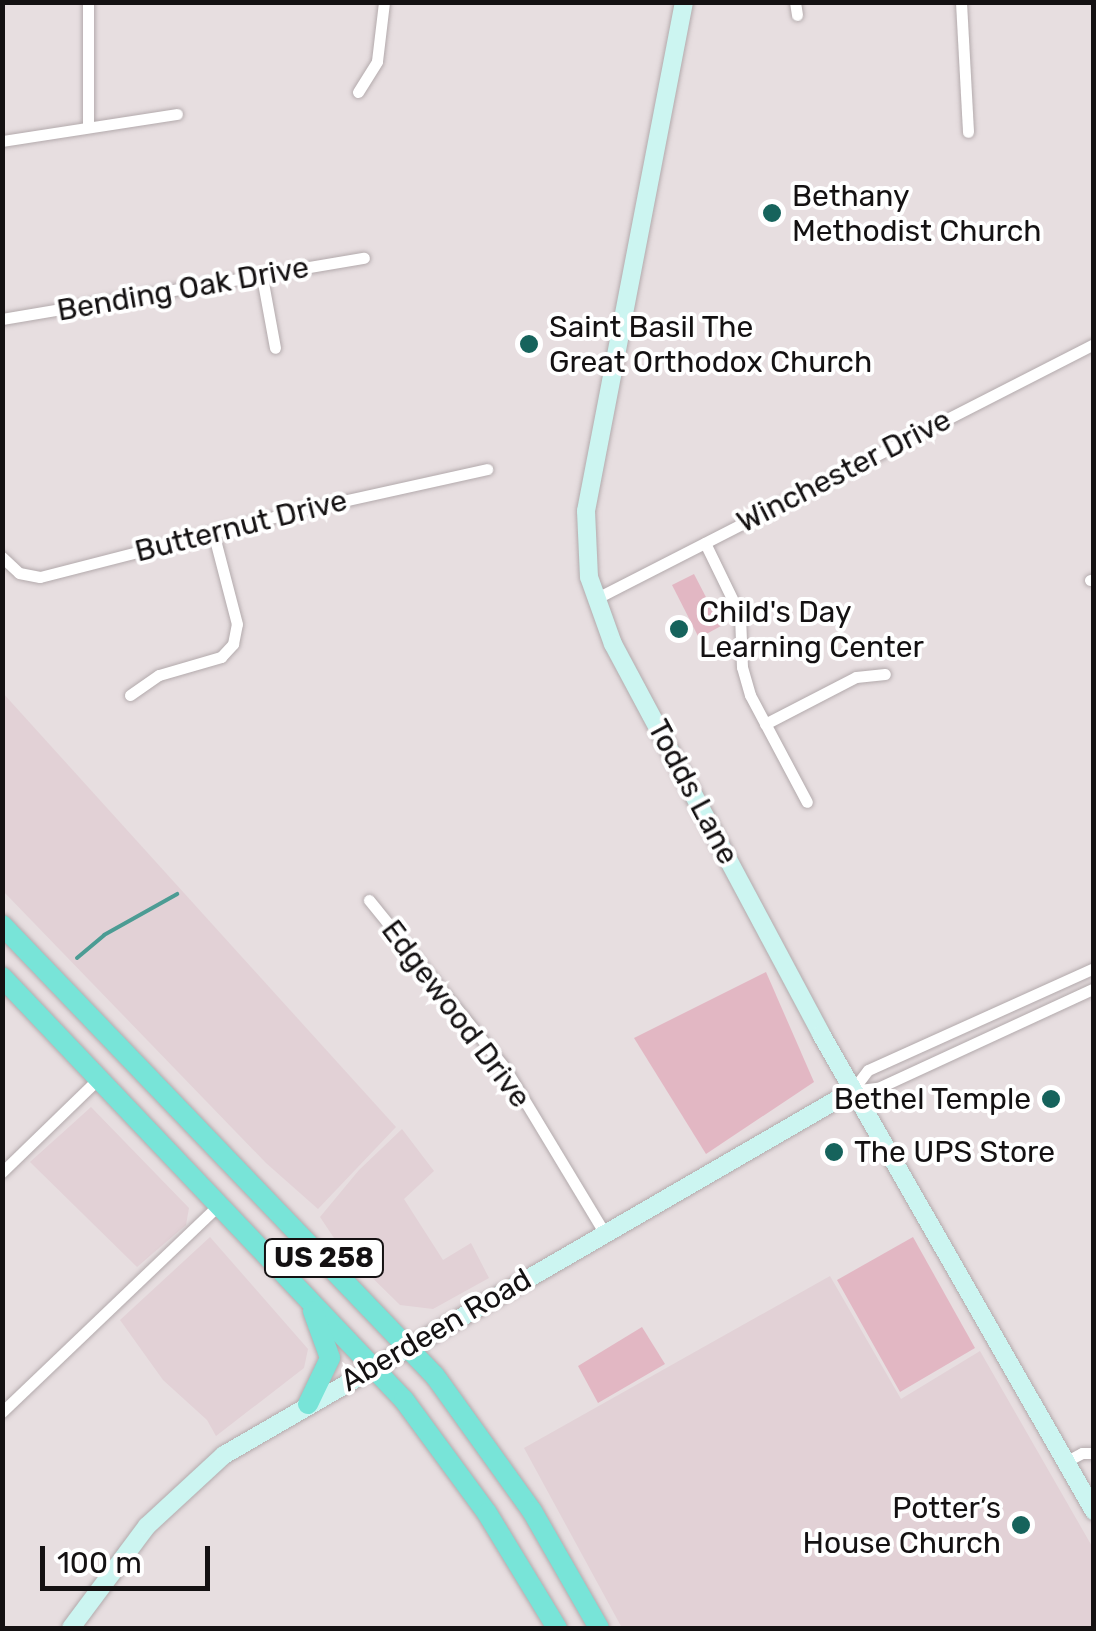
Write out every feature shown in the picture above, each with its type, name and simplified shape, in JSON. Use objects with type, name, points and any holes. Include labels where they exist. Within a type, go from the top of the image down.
[{"type":"highway","name":"US 258","points":[[2,925],[408,1346],[494,1453],[552,1543],[598,1628]]},
{"type":"highway","name":"US 258","points":[[2,977],[374,1366],[466,1482],[557,1628]]},
{"type":"highway","points":[[306,1296],[330,1358],[326,1374],[308,1404]]},
{"type":"main road","name":"Todds Lane","points":[[684,2],[586,512],[589,577],[613,644],[852,1091],[1094,1511]]},
{"type":"main road","name":"Aberdeen Road","points":[[71,1628],[167,1504],[224,1454],[852,1091]]},
{"type":"street","points":[[88,2],[88,127]]},
{"type":"street","points":[[358,92],[377,61],[384,2]]},
{"type":"street","points":[[961,2],[968,132]]},
{"type":"street","points":[[2,142],[177,114]]},
{"type":"street","name":"Bending Oak Drive","points":[[2,319],[364,258]]},
{"type":"street","points":[[262,277],[275,348]]},
{"type":"street","name":"Winchester Drive","points":[[595,599],[1094,344]]},
{"type":"street","name":"Butternut Drive","points":[[2,557],[19,573],[40,577],[213,532],[488,469]]},
{"type":"street","points":[[130,696],[159,676],[221,657],[233,644],[237,624],[213,532]]},
{"type":"street","points":[[705,543],[740,615],[744,680],[807,802]]},
{"type":"street","points":[[766,724],[856,678],[885,674]]},
{"type":"street","name":"Edgewood Drive","points":[[369,900],[504,1068],[604,1232]]},
{"type":"street","points":[[852,1091],[868,1070],[1094,968]]},
{"type":"street","points":[[852,1091],[878,1088],[1094,988]]},
{"type":"street","points":[[2,1172],[99,1078]]},
{"type":"street","points":[[2,1412],[220,1204]]},
{"type":"street","points":[[1065,1462],[1082,1453],[1094,1454]]},
{"type":"shaded area","points":[[694,574],[721,626],[699,638],[672,585]]},
{"type":"shaded area","points":[[2,692],[396,1127],[318,1209],[266,1163],[3,891]]},
{"type":"shaded area","points":[[766,972],[814,1082],[706,1154],[634,1038]]},
{"type":"shaded area","points":[[91,1107],[189,1208],[186,1225],[137,1267],[30,1162]]},
{"type":"shaded area","points":[[402,1129],[434,1171],[404,1199],[443,1260],[471,1243],[489,1278],[433,1309],[400,1305],[338,1244],[320,1217],[359,1170]]},
{"type":"shaded area","points":[[210,1237],[308,1349],[304,1368],[216,1436],[207,1420],[163,1380],[120,1320]]},
{"type":"shaded area","points":[[913,1237],[975,1348],[900,1392],[837,1280]]},
{"type":"shaded area","points":[[830,1276],[901,1399],[980,1351],[1093,1548],[1093,1628],[622,1628],[524,1448]]},
{"type":"shaded area","points":[[642,1327],[665,1364],[598,1403],[578,1366]]},
{"type":"waterway","points":[[77,958],[104,935],[177,894]]},
{"type":"place","name":"Bethany Methodist Church","points":[[772,213]]},
{"type":"place","name":"Saint Basil The Great Orthodox Church","points":[[529,344]]},
{"type":"place","name":"Child's Day Learning Center","points":[[679,629]]},
{"type":"place","name":"Bethel Temple","points":[[1051,1099]]},
{"type":"place","name":"The UPS Store","points":[[834,1152]]},
{"type":"place","name":"Potter’s House Church","points":[[1021,1525]]}]
